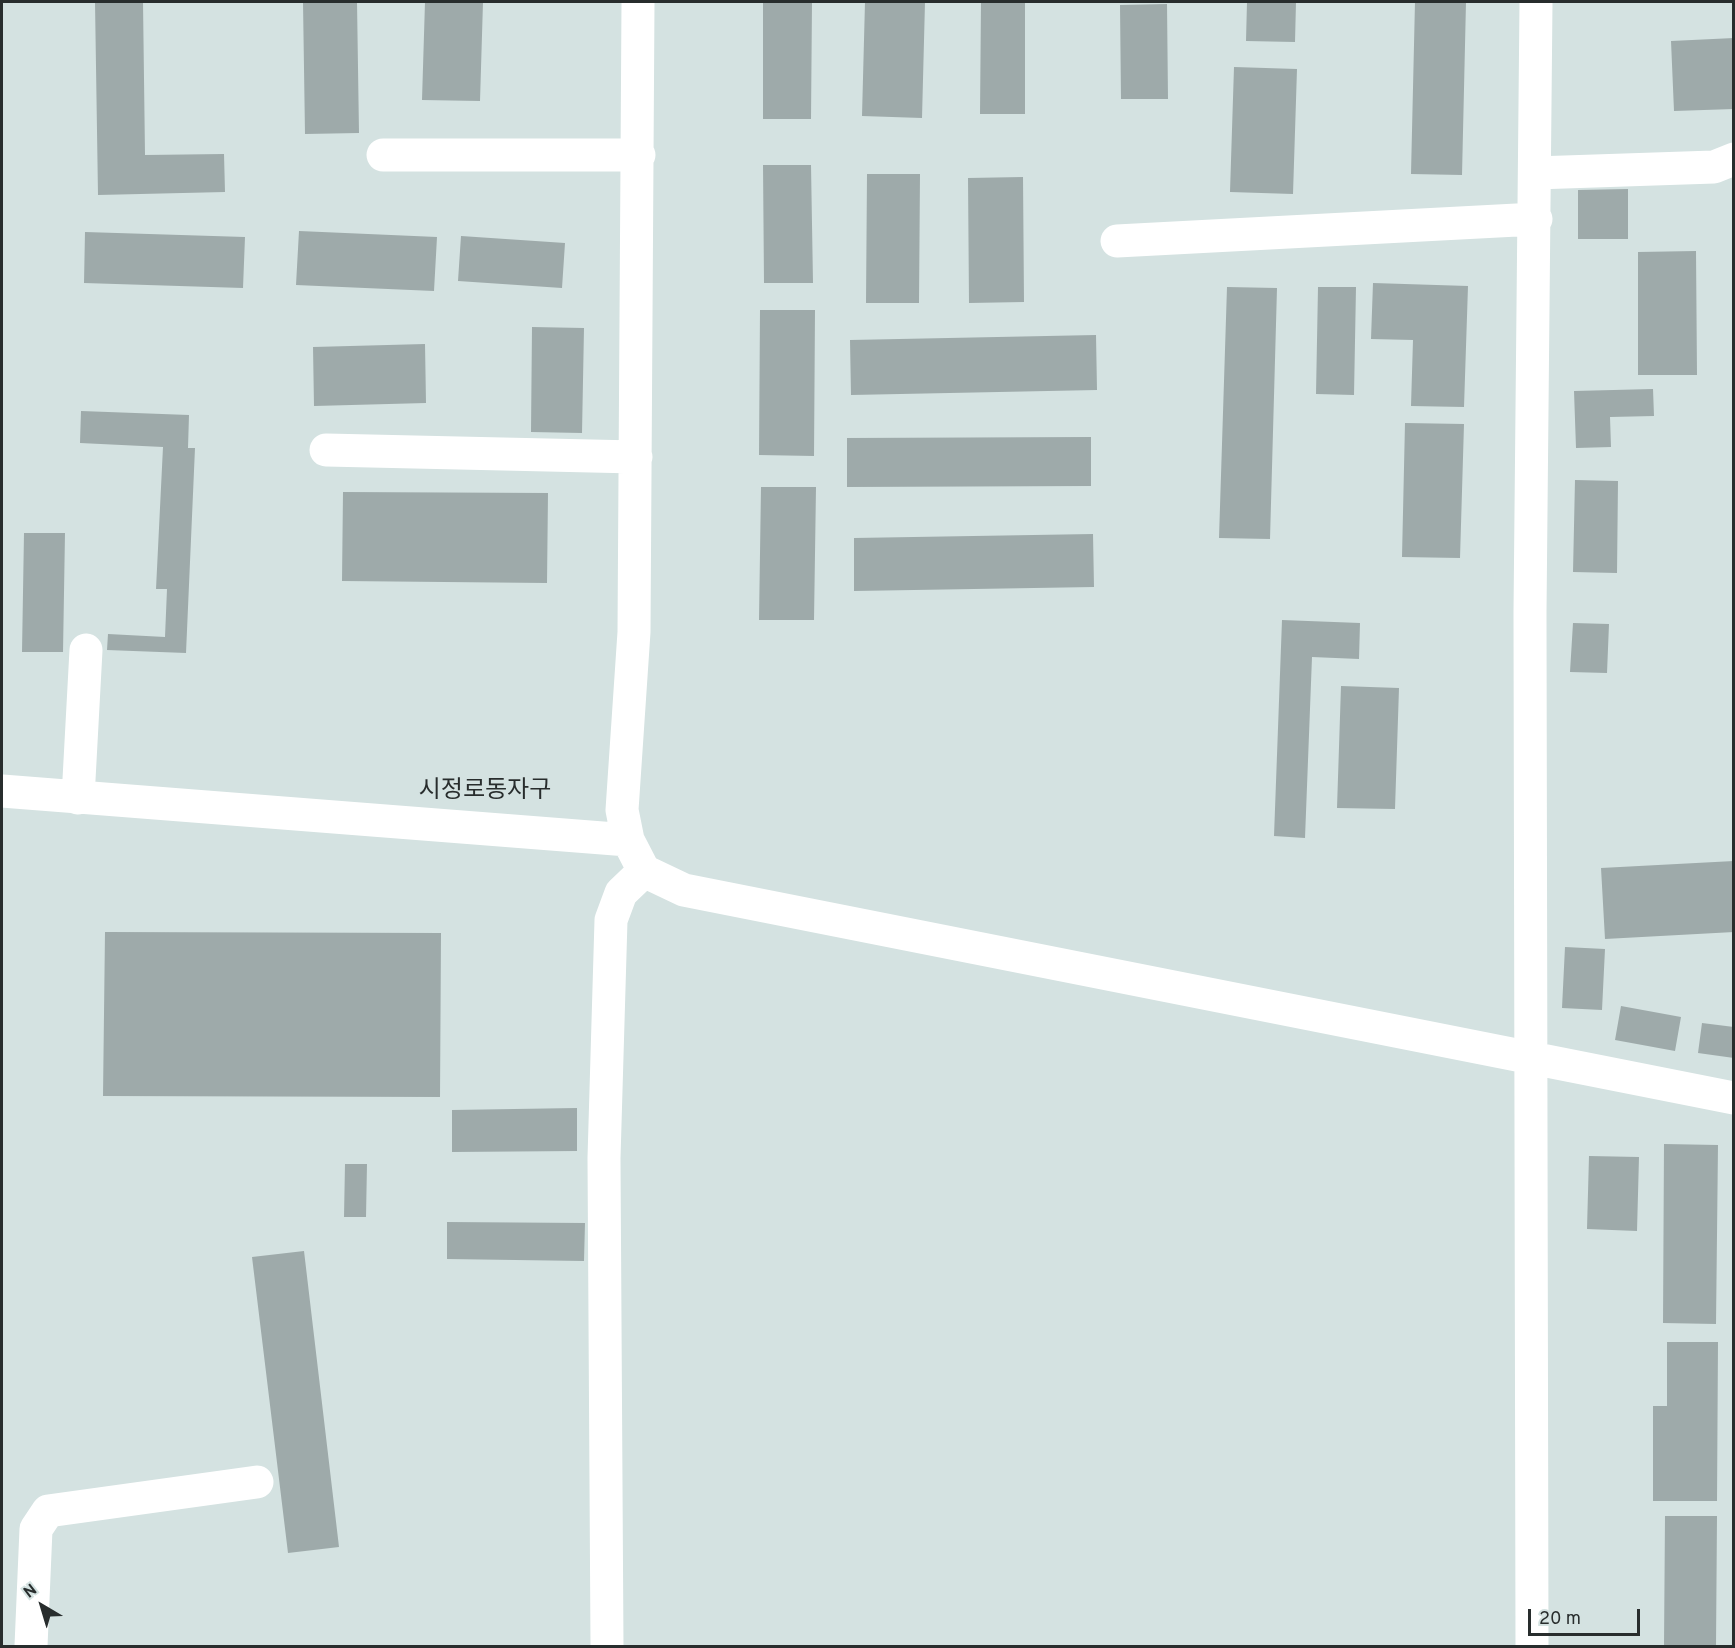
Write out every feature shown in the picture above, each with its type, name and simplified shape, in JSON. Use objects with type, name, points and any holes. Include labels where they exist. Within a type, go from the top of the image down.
[{"type":"street","points":[[638,2],[639,155],[634,632],[622,810],[628,840],[644,871],[684,890],[1734,1098]]},
{"type":"street","points":[[1532,1647],[1530,612],[1536,219],[1536,2]]},
{"type":"street","points":[[383,155],[639,155]]},
{"type":"street","points":[[1536,172],[1714,167],[1732,162]]},
{"type":"street","points":[[1117,241],[1536,219]]},
{"type":"street","points":[[326,450],[636,457]]},
{"type":"street","points":[[78,798],[86,650]]},
{"type":"street","points":[[2,791],[628,840]]},
{"type":"street","points":[[607,1647],[604,1158],[611,920],[621,893],[644,871]]},
{"type":"street","points":[[31,1647],[36,1529],[48,1511],[257,1482]]},
{"type":"building","points":[[95,2],[143,2],[145,155],[224,154],[225,192],[98,195]]},
{"type":"building","points":[[303,2],[357,2],[359,133],[305,134]]},
{"type":"building","points":[[425,2],[483,2],[480,101],[422,100]]},
{"type":"building","points":[[763,2],[812,2],[811,119],[763,119]]},
{"type":"building","points":[[865,2],[925,2],[922,118],[862,116]]},
{"type":"building","points":[[981,2],[1025,2],[1025,114],[980,114]]},
{"type":"building","points":[[1247,2],[1296,2],[1295,42],[1246,41]]},
{"type":"building","points":[[1415,2],[1466,2],[1462,175],[1411,174]]},
{"type":"building","points":[[1167,4],[1168,99],[1121,99],[1120,5]]},
{"type":"building","points":[[1734,38],[1734,109],[1674,111],[1671,41]]},
{"type":"building","points":[[1234,67],[1297,69],[1293,194],[1230,192]]},
{"type":"building","points":[[763,165],[811,165],[813,283],[764,283]]},
{"type":"building","points":[[867,174],[920,174],[919,303],[866,303]]},
{"type":"building","points":[[1023,177],[1024,302],[969,303],[968,178]]},
{"type":"building","points":[[1628,189],[1628,239],[1578,239],[1578,190]]},
{"type":"building","points":[[299,231],[437,237],[434,291],[296,285]]},
{"type":"building","points":[[85,232],[245,237],[243,288],[84,283]]},
{"type":"building","points":[[461,236],[565,243],[562,288],[458,281]]},
{"type":"building","points":[[1696,251],[1697,375],[1638,375],[1638,252]]},
{"type":"building","points":[[1373,283],[1468,286],[1464,407],[1411,406],[1413,340],[1371,339]]},
{"type":"building","points":[[1227,287],[1277,288],[1270,539],[1219,538]]},
{"type":"building","points":[[1318,287],[1356,287],[1354,395],[1316,394]]},
{"type":"building","points":[[760,310],[815,310],[814,456],[759,455]]},
{"type":"building","points":[[532,327],[584,328],[582,433],[531,432]]},
{"type":"building","points":[[1096,335],[1097,390],[851,395],[850,340]]},
{"type":"building","points":[[425,344],[426,403],[314,406],[313,347]]},
{"type":"building","points":[[1653,389],[1654,416],[1610,417],[1611,447],[1576,448],[1574,391]]},
{"type":"building","points":[[81,411],[189,415],[188,448],[195,448],[186,653],[107,650],[108,634],[165,637],[167,589],[156,589],[163,447],[80,443]]},
{"type":"building","points":[[1405,423],[1464,424],[1460,558],[1402,557]]},
{"type":"building","points":[[1091,437],[1091,486],[847,487],[847,438]]},
{"type":"building","points":[[1575,480],[1618,481],[1617,573],[1573,572]]},
{"type":"building","points":[[761,487],[816,487],[814,620],[759,620]]},
{"type":"building","points":[[343,492],[548,493],[547,583],[342,581]]},
{"type":"building","points":[[24,533],[65,533],[63,652],[22,652]]},
{"type":"building","points":[[1093,534],[1094,587],[854,591],[854,538]]},
{"type":"building","points":[[1282,620],[1360,623],[1359,659],[1312,657],[1305,838],[1274,836]]},
{"type":"building","points":[[1573,623],[1609,624],[1607,673],[1570,672]]},
{"type":"building","points":[[1341,686],[1399,688],[1395,809],[1337,808]]},
{"type":"building","points":[[1734,861],[1734,932],[1605,939],[1601,868]]},
{"type":"building","points":[[105,932],[441,933],[440,1097],[103,1096]]},
{"type":"building","points":[[1565,947],[1605,949],[1602,1010],[1562,1008]]},
{"type":"building","points":[[1621,1006],[1681,1017],[1675,1051],[1615,1040]]},
{"type":"building","points":[[1702,1023],[1734,1027],[1734,1058],[1698,1053]]},
{"type":"building","points":[[577,1108],[577,1151],[452,1152],[452,1110]]},
{"type":"building","points":[[1664,1144],[1718,1145],[1716,1324],[1663,1323]]},
{"type":"building","points":[[1589,1156],[1639,1157],[1637,1231],[1587,1229]]},
{"type":"building","points":[[345,1164],[367,1164],[366,1217],[344,1217]]},
{"type":"building","points":[[447,1222],[585,1223],[584,1261],[447,1259]]},
{"type":"building","points":[[304,1251],[339,1547],[288,1553],[252,1257]]},
{"type":"building","points":[[1667,1342],[1718,1342],[1717,1501],[1653,1501],[1653,1406],[1667,1406]]},
{"type":"building","points":[[1665,1516],[1717,1516],[1716,1646],[1664,1646]]},
{"type":"district","name":"시정로동자구","points":[[485,792]]}]
